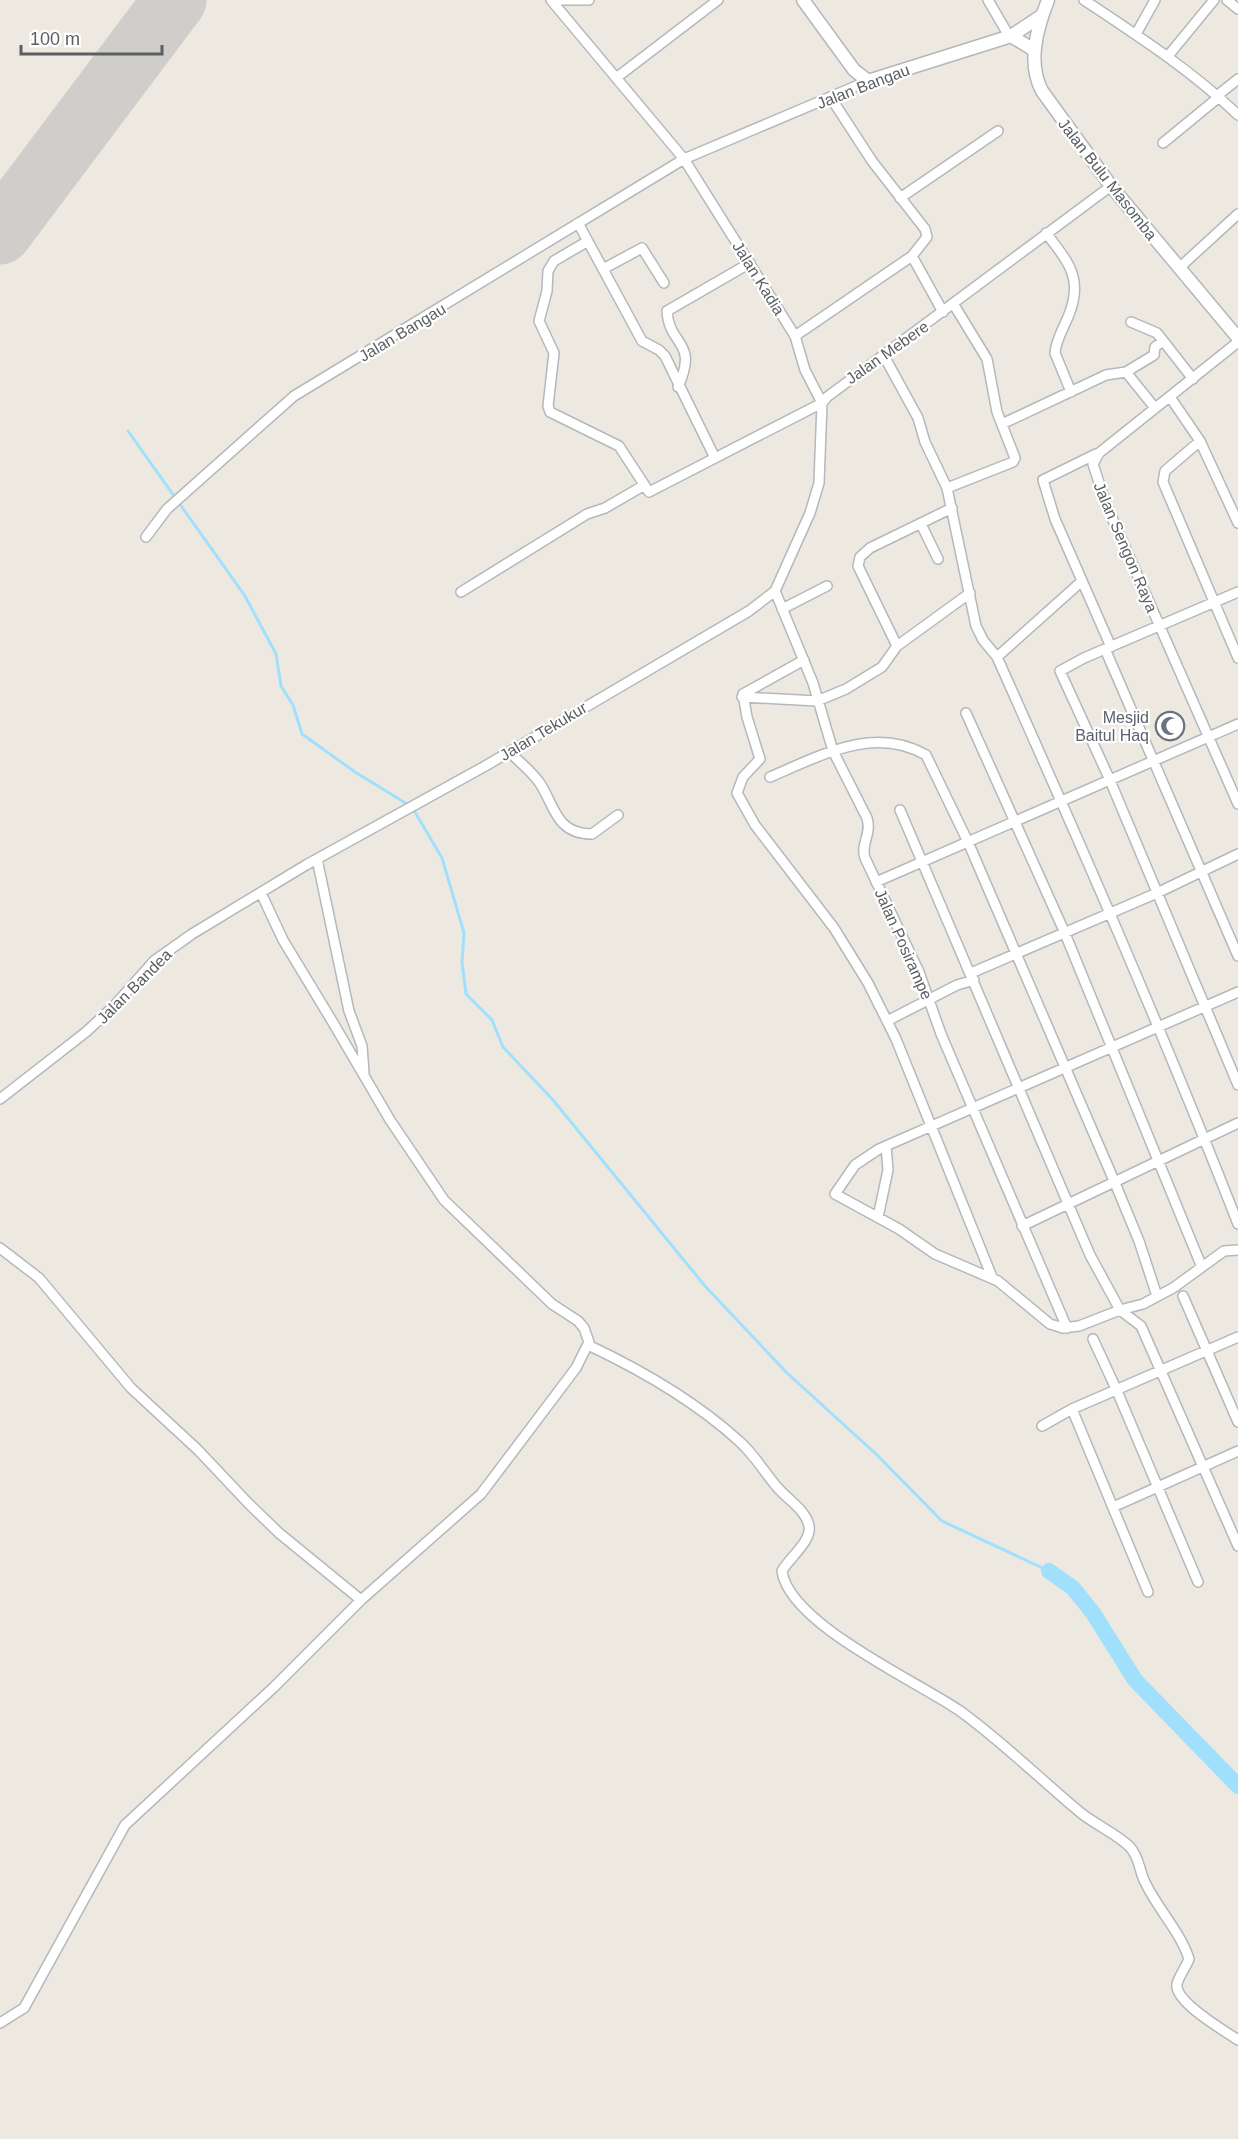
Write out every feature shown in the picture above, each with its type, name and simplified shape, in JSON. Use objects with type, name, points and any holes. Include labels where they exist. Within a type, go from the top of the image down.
[{"type":"street","points":[[552,0],[589,0]]},
{"type":"street","points":[[552,0],[684,159]]},
{"type":"street","points":[[616,78],[718,0]]},
{"type":"street","points":[[988,0],[1010,36],[1034,50]]},
{"type":"street","name":"Jalan Bulu Masomba","points":[[1048,0],[1041,16],[1034,50],[1038,83],[1111,186],[1238,340]]},
{"type":"street","points":[[1084,0],[1168,56],[1219,96],[1238,115]]},
{"type":"street","points":[[1136,34],[1155,0]]},
{"type":"street","points":[[1168,56],[1214,0]]},
{"type":"street","points":[[1227,0],[1238,9]]},
{"type":"street","points":[[808,1],[854,70],[868,81]]},
{"type":"street","name":"Jalan Bangau","points":[[146,537],[167,509],[236,451],[294,396],[489,280],[684,159],[868,81],[1010,36],[1041,16]]},
{"type":"street","points":[[1162,143],[1238,79]]},
{"type":"street","points":[[795,336],[912,256],[925,242],[926,234],[831,98]]},
{"type":"street","points":[[900,198],[998,131]]},
{"type":"street","name":"Jalan Kadia","points":[[684,159],[795,336],[805,370],[822,403]]},
{"type":"street","name":"Jalan Mebere","points":[[643,486],[650,492],[822,403],[840,385],[954,305],[1046,233],[1111,186]]},
{"type":"street","points":[[1179,268],[1238,214]]},
{"type":"street","points":[[578,223],[642,341],[662,351],[715,458]]},
{"type":"street","points":[[1046,233],[1066,259],[1076,284],[1073,304],[1055,353],[1071,392]]},
{"type":"street","points":[[461,592],[587,514],[605,508],[643,486],[619,446],[549,409],[554,353],[539,321],[547,291],[548,271],[554,261],[588,241]]},
{"type":"street","points":[[603,268],[642,248],[664,283]]},
{"type":"street","points":[[912,256],[943,312]]},
{"type":"street","points":[[678,387],[687,368],[687,359],[666,311],[750,263]]},
{"type":"street","points":[[947,488],[1015,460],[992,390],[987,359],[954,305]]},
{"type":"street","points":[[1131,322],[1152,329],[1192,379]]},
{"type":"street","points":[[1238,340],[1099,453],[1043,479],[1055,519],[1238,956]]},
{"type":"street","points":[[1002,424],[1106,375],[1126,372],[1154,355],[1155,347],[1163,341]]},
{"type":"street","points":[[884,356],[918,418],[924,442],[947,488],[976,626],[983,640],[997,657],[1061,801],[1159,1027],[1238,1224]]},
{"type":"street","points":[[1126,372],[1155,408]]},
{"type":"street","points":[[1170,397],[1200,441],[1238,523]]},
{"type":"street","points":[[776,591],[810,513],[819,483],[822,403]]},
{"type":"street","points":[[1200,441],[1165,471],[1162,477],[1238,658]]},
{"type":"street","name":"Jalan Sengon Raya","points":[[1099,453],[1093,464],[1096,481],[1238,804]]},
{"type":"street","points":[[897,646],[870,592],[859,560],[870,548],[952,508]]},
{"type":"street","points":[[921,524],[938,559]]},
{"type":"street","points":[[997,657],[1082,581]]},
{"type":"street","points":[[782,609],[827,586]]},
{"type":"street","name":"Jalan Posirampe","points":[[776,591],[804,660],[833,751],[867,818],[869,837],[863,851],[930,1000],[935,1021],[1067,1328]]},
{"type":"street","name":"Jalan Tekukur","points":[[306,865],[509,752],[749,611],[776,591]]},
{"type":"street","points":[[1238,592],[1065,666],[1060,671],[1109,778],[1238,1085]]},
{"type":"street","points":[[742,697],[817,701],[846,689],[882,667],[897,646],[970,593]]},
{"type":"street","points":[[804,660],[745,692],[742,697],[760,759],[740,783],[737,793],[795,880],[843,941],[888,1021],[929,1127],[992,1277]]},
{"type":"street","points":[[966,713],[1064,931],[1201,1265]]},
{"type":"street","points":[[876,882],[1016,822],[1109,778],[1238,724]]},
{"type":"street","points":[[770,777],[833,751],[873,741],[897,743],[926,755],[968,842],[1140,1241],[1157,1296]]},
{"type":"street","points":[[509,752],[538,782],[558,818],[575,832],[592,834],[618,815]]},
{"type":"street","points":[[900,810],[1090,1255],[1120,1310],[1141,1326],[1238,1546]]},
{"type":"street","points":[[888,1021],[1016,953],[1157,893],[1238,855]]},
{"type":"street","points":[[317,859],[349,1011],[362,1046],[364,1074]]},
{"type":"street","name":"Jalan Bandea","points":[[0,1099],[86,1032],[161,955],[306,865]]},
{"type":"street","points":[[0,2023],[24,2008],[125,1825],[267,1694],[361,1600],[481,1494],[576,1368],[588,1345],[588,1335],[578,1321],[552,1304],[444,1200],[283,940],[261,893]]},
{"type":"street","points":[[1238,992],[886,1146],[855,1166],[834,1194],[878,1218],[935,1254],[992,1277],[1011,1289],[1050,1324],[1067,1328],[1097,1321],[1120,1310],[1143,1304],[1173,1288],[1201,1265],[1228,1249],[1238,1250]]},
{"type":"street","points":[[1022,1226],[1238,1123]]},
{"type":"street","points":[[878,1218],[888,1170],[886,1146]]},
{"type":"street","points":[[0,1248],[39,1278],[131,1388],[198,1450],[249,1504],[279,1533],[361,1600]]},
{"type":"street","points":[[1184,1296],[1238,1422]]},
{"type":"street","points":[[1042,1426],[1072,1409],[1238,1337]]},
{"type":"street","points":[[1093,1339],[1118,1390],[1198,1582]]},
{"type":"street","points":[[588,1345],[635,1367],[717,1422],[741,1443],[777,1488],[803,1514],[809,1525],[809,1536],[782,1571],[783,1584],[792,1598],[846,1643],[959,1711],[1084,1815],[1129,1846],[1138,1860],[1143,1878],[1162,1914],[1185,1948],[1189,1959],[1176,1986],[1179,1994],[1202,2016],[1238,2040]]},
{"type":"street","points":[[1072,1409],[1148,1592]]},
{"type":"street","points":[[1113,1507],[1238,1451]]},
{"type":"waterway","points":[[128,431],[245,596],[276,654],[281,686],[293,705],[302,734],[355,772],[412,807],[442,858],[464,933],[462,962],[466,994],[492,1020],[503,1047],[553,1100],[705,1286],[786,1372],[876,1454],[942,1521],[1049,1571]]},
{"type":"waterway","points":[[1049,1571],[1073,1588],[1093,1613],[1135,1680],[1238,1786]]},
{"type":"runway","points":[[0,233],[175,0]]},
{"type":"place","name":"Mesjid Baitul Haq","points":[[1170,726]]}]
